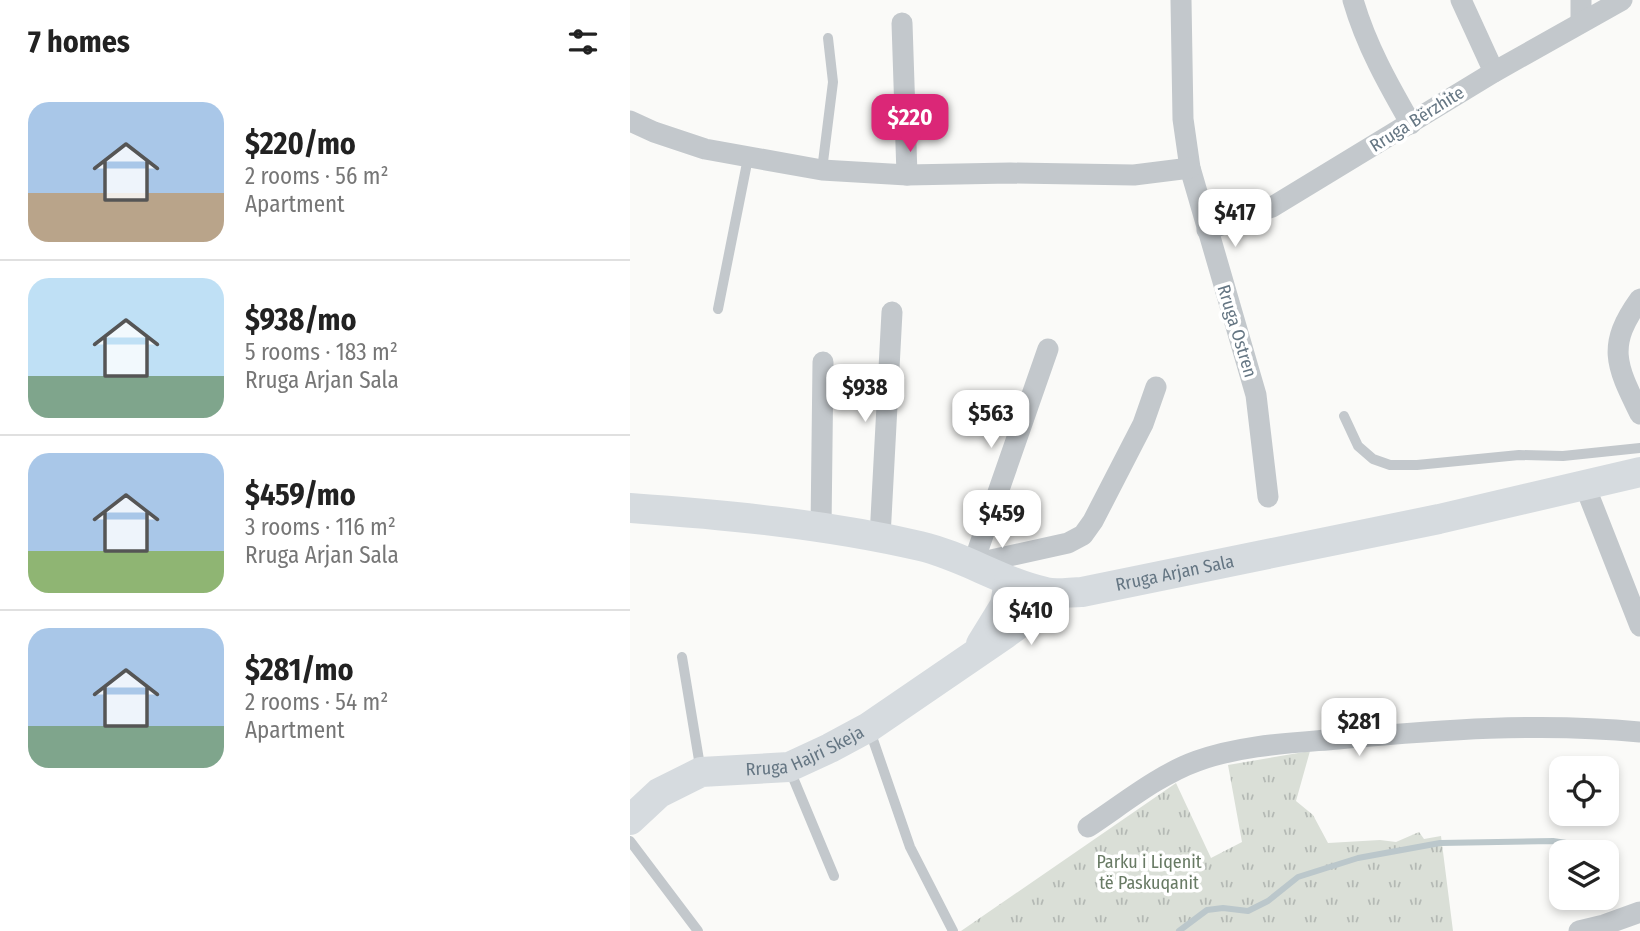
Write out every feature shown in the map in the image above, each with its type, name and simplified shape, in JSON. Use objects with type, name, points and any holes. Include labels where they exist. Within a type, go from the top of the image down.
[{"type":"street","name":"Rruga Ostren","points":[[1181,0],[1183,118],[1190,168],[1239,329],[1256,395],[1268,497]]},
{"type":"street","points":[[1353,0],[1382,76],[1411,124]]},
{"type":"street","points":[[1461,0],[1494,72]]},
{"type":"street","points":[[1581,0],[1581,22]]},
{"type":"street","name":"Rruga Bërzhite","points":[[1207,230],[1272,207],[1494,72],[1622,0]]},
{"type":"street","points":[[902,23],[907,175]]},
{"type":"street","points":[[630,121],[705,149],[822,170],[907,175],[1134,175],[1190,168]]},
{"type":"street","points":[[1640,299],[1623,326],[1618,342],[1618,356],[1623,378],[1640,414]]},
{"type":"street","points":[[880,537],[892,312]]},
{"type":"street","points":[[974,564],[1048,349]]},
{"type":"street","points":[[821,529],[822,362]]},
{"type":"street","points":[[974,564],[1068,543],[1083,535],[1143,424],[1156,387]]},
{"type":"street","name":"Rruga Arjan Sala","points":[[630,508],[744,516],[880,537],[924,547],[974,564],[1009,582],[1047,593],[1082,592],[1439,519],[1640,472]]},
{"type":"street","points":[[1585,486],[1640,626]]},
{"type":"street","name":"Rruga Hajri Skeja","points":[[972,656],[1005,606],[1009,582]]},
{"type":"street","name":"Rruga Hajri Skeja","points":[[630,820],[659,793],[701,772],[789,767],[869,727],[950,674],[1030,616],[1047,593]]},
{"type":"street","points":[[1088,827],[1161,779],[1197,761],[1233,752],[1283,744],[1513,728],[1591,727],[1640,732]]},
{"type":"street","points":[[1579,931],[1640,912]]},
{"type":"lane","points":[[822,170],[833,82],[828,38]]},
{"type":"lane","points":[[718,309],[748,158]]},
{"type":"lane","points":[[1344,416],[1358,446],[1373,459],[1390,465],[1519,455],[1563,456],[1640,448]]},
{"type":"lane","points":[[682,657],[701,772]]},
{"type":"lane","points":[[869,727],[910,847],[953,931]]},
{"type":"lane","points":[[789,767],[834,876]]},
{"type":"lane","points":[[630,841],[698,931]]},
{"type":"green space","name":"Parku i Liqenit të Paskuqanit","points":[[1310,751],[1296,801],[1313,815],[1328,843],[1380,840],[1396,842],[1419,832],[1424,839],[1441,836],[1453,931],[961,931],[1176,783],[1211,858],[1242,842],[1228,765]]},
{"type":"waterway","points":[[1179,931],[1207,910],[1223,908],[1248,911],[1268,901],[1298,877],[1358,858],[1440,843],[1549,841]]}]
